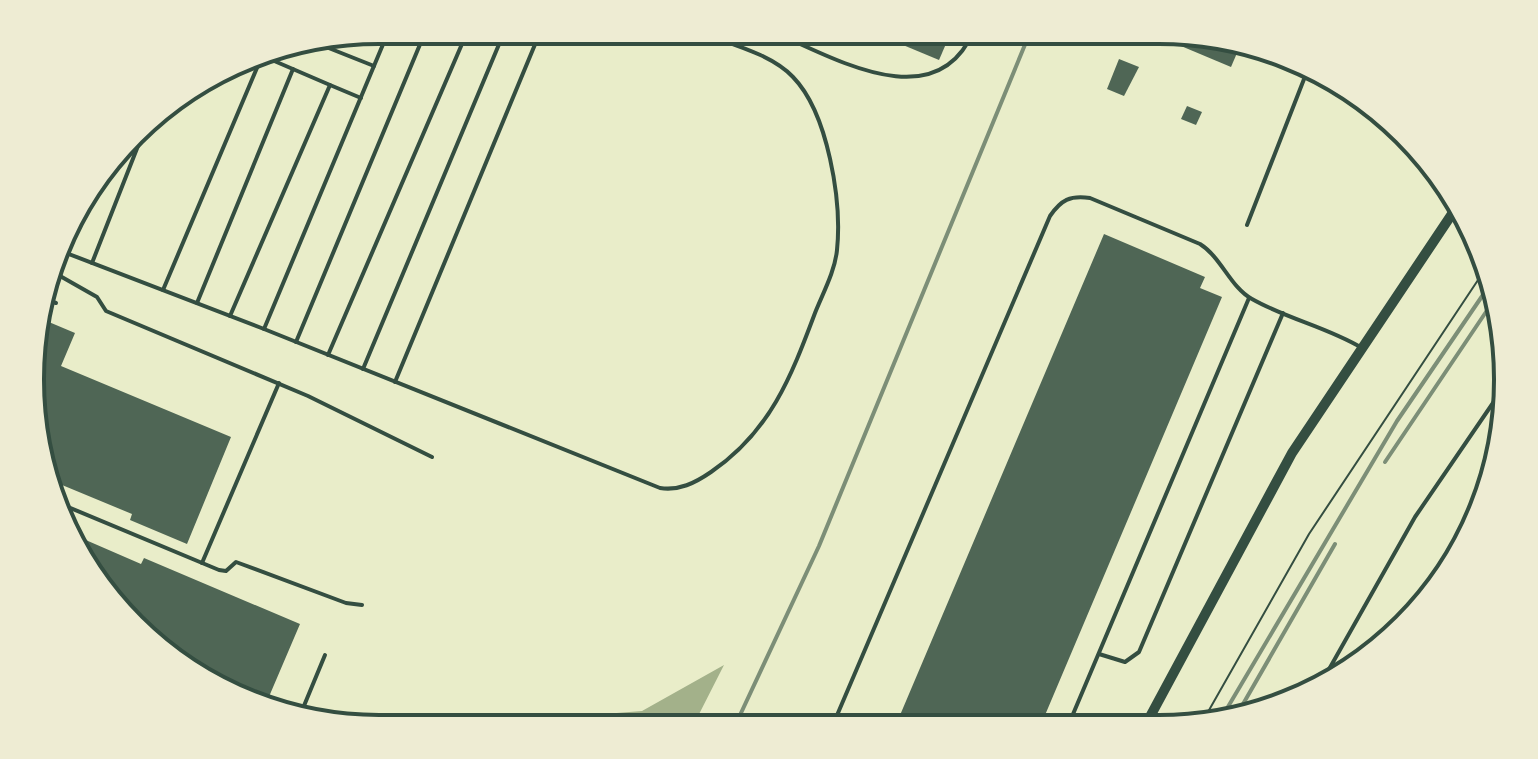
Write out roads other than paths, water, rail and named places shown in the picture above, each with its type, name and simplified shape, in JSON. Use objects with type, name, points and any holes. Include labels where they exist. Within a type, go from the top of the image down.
[{"type":"street","points":[[1151,715],[1292,453],[1451,216]]},
{"type":"lane","points":[[264,329],[383,44]]},
{"type":"lane","points":[[296,342],[420,44]]},
{"type":"lane","points":[[328,355],[462,44]]},
{"type":"lane","points":[[363,369],[499,44]]},
{"type":"lane","points":[[395,382],[535,44]]},
{"type":"lane","points":[[69,254],[668,489],[704,477],[756,435],[787,386],[835,263],[837,225],[827,144],[813,105],[786,71],[767,59],[729,44]]},
{"type":"lane","points":[[802,44],[859,68],[900,78],[926,76],[956,59],[969,44]]},
{"type":"lane","points":[[329,48],[374,66]]},
{"type":"lane","points":[[275,61],[361,98]]},
{"type":"lane","points":[[163,290],[254,69]]},
{"type":"lane","points":[[197,303],[293,69]]},
{"type":"lane","points":[[1247,225],[1304,78]]},
{"type":"lane","points":[[230,316],[330,85]]},
{"type":"lane","points":[[92,263],[138,147]]},
{"type":"lane","points":[[837,715],[1050,216],[1060,202],[1077,196],[1090,198],[1200,244],[1210,250],[1249,298],[1339,334],[1362,348]]},
{"type":"lane","points":[[61,276],[97,297],[106,311],[279,383],[432,457]]},
{"type":"lane","points":[[1073,715],[1249,298]]},
{"type":"lane","points":[[1099,654],[1125,662],[1139,652],[1283,313]]},
{"type":"lane","points":[[202,563],[279,383]]},
{"type":"lane","points":[[1330,667],[1415,517],[1493,403]]},
{"type":"lane","points":[[70,508],[226,571],[236,562],[346,603],[362,605]]},
{"type":"lane","points":[[304,707],[325,655]]},
{"type":"railway","points":[[740,715],[819,546],[1025,44]]},
{"type":"railway","points":[[1227,708],[1397,421],[1483,294]]},
{"type":"railway","points":[[1385,462],[1487,310]]},
{"type":"railway","points":[[1243,705],[1335,544]]}]
